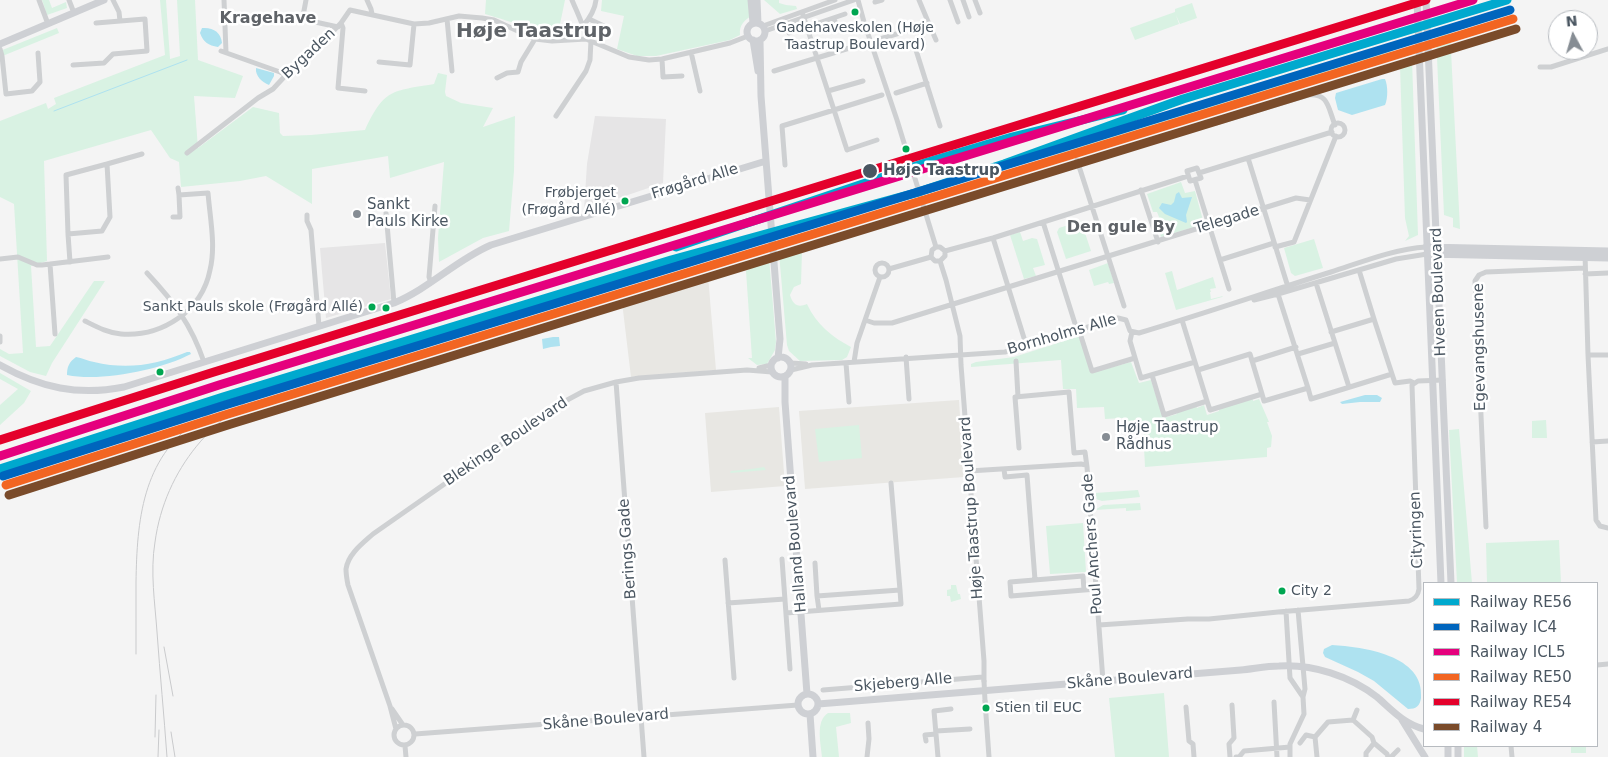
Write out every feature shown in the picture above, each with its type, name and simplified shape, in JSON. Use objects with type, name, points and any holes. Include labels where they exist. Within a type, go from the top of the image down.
[{"type":"street","points":[[39,0],[48,24]]},
{"type":"street","points":[[69,0],[74,13]]},
{"type":"street","points":[[0,44],[104,0]]},
{"type":"street","points":[[113,0],[119,12],[120,21]]},
{"type":"street","points":[[224,0],[224,51],[286,75]]},
{"type":"street","points":[[306,0],[303,16],[306,20],[339,25],[342,28],[338,88],[365,91]]},
{"type":"street","points":[[367,0],[372,9],[372,14]]},
{"type":"street","points":[[556,116],[586,72],[590,59],[589,40],[572,0]]},
{"type":"street","points":[[583,26],[589,19],[596,0]]},
{"type":"street","points":[[751,0],[764,36],[753,39]]},
{"type":"street","points":[[756,0],[760,26]]},
{"type":"street","points":[[803,15],[835,0]]},
{"type":"street","points":[[786,362],[774,360],[772,369],[777,377],[789,375],[786,362],[780,339],[760,81],[753,39],[747,28],[803,15],[854,0]]},
{"type":"street","points":[[858,0],[936,247]]},
{"type":"street","points":[[875,2],[882,0]]},
{"type":"street","points":[[919,0],[936,40]]},
{"type":"street","points":[[950,0],[958,22]]},
{"type":"street","points":[[963,0],[969,17]]},
{"type":"street","points":[[975,0],[980,13]]},
{"type":"street","name":"Hveen Boulevard","points":[[1417,0],[1440,582]]},
{"type":"street","name":"Hveen Boulevard","points":[[1426,0],[1451,582]]},
{"type":"street","name":"Bygaden","points":[[187,153],[258,98],[271,91],[286,75],[313,52],[339,25],[350,10],[414,24],[462,16],[494,20],[535,39],[552,41],[589,40],[639,60],[662,59],[753,39]]},
{"type":"street","points":[[789,34],[845,14]]},
{"type":"street","points":[[803,15],[847,150],[877,140]]},
{"type":"street","points":[[834,18],[837,29]]},
{"type":"street","points":[[73,65],[104,63],[113,54],[147,51],[145,19],[96,23]]},
{"type":"street","points":[[447,19],[452,71]]},
{"type":"street","points":[[589,19],[606,27],[598,43]]},
{"type":"street","points":[[379,62],[410,65],[414,24]]},
{"type":"street","points":[[880,39],[929,24]]},
{"type":"street","points":[[919,27],[924,44],[915,47],[940,126]]},
{"type":"street","points":[[497,78],[518,72],[521,62],[535,39]]},
{"type":"street","points":[[774,71],[866,43]]},
{"type":"street","points":[[0,49],[2,56],[3,95],[32,91],[40,82],[38,53]]},
{"type":"street","points":[[1540,67],[1551,67],[1608,49]]},
{"type":"street","points":[[691,52],[700,91]]},
{"type":"street","points":[[662,59],[663,77],[682,76]]},
{"type":"street","points":[[828,91],[863,81]]},
{"type":"street","points":[[896,94],[927,83]]},
{"type":"street","points":[[1216,123],[1308,95],[1318,94],[1324,98],[1334,125],[1332,128],[1334,134],[1294,242],[1275,245],[1220,260]]},
{"type":"street","points":[[785,166],[782,126],[882,95]]},
{"type":"street","points":[[1199,173],[1334,134],[1342,136],[1345,129],[1340,124],[1334,125]]},
{"type":"street","points":[[70,262],[66,176],[142,154]]},
{"type":"street","points":[[1248,158],[1288,288]]},
{"type":"street","points":[[1077,160],[1124,306]]},
{"type":"street","name":"Frøgård Alle","points":[[0,365],[22,377],[45,385],[94,391],[124,387],[394,303],[412,295],[467,257],[491,245],[766,161]]},
{"type":"street","points":[[68,234],[102,231],[110,217],[107,164]]},
{"type":"street","points":[[1197,168],[1199,173],[1200,178],[1190,181],[1186,171],[1197,168]]},
{"type":"street","points":[[936,247],[942,248],[945,251],[993,238],[1188,176]]},
{"type":"street","points":[[1195,180],[1229,289]]},
{"type":"street","points":[[85,321],[105,331],[129,334],[155,330],[183,316],[204,289],[211,268],[212,250],[207,187]]},
{"type":"street","points":[[173,217],[180,217],[178,188]]},
{"type":"street","points":[[1141,190],[1158,242]]},
{"type":"street","points":[[179,195],[208,193]]},
{"type":"street","name":"Telegade","points":[[864,320],[874,323],[892,324],[1296,198],[1310,200]]},
{"type":"street","points":[[431,283],[429,278],[435,206]]},
{"type":"street","points":[[386,213],[394,303]]},
{"type":"street","points":[[307,215],[307,221],[311,230],[319,326]]},
{"type":"street","points":[[1043,222],[1092,372],[1135,358]]},
{"type":"street","points":[[993,238],[1024,338]]},
{"type":"street","points":[[936,247],[932,250],[931,256],[934,261],[940,261],[944,258],[945,251]]},
{"type":"street","points":[[1427,250],[1585,254],[1608,258]]},
{"type":"street","name":"Bornholms Alle","points":[[1234,304],[1278,294],[1288,288],[1316,283],[1427,250]]},
{"type":"street","name":"Bornholms Alle","points":[[786,362],[812,365],[1006,352],[1121,318],[1126,320],[1129,330],[1139,333],[1288,288],[1394,252],[1427,250]]},
{"type":"street","points":[[1585,254],[1608,251]]},
{"type":"street","points":[[1585,254],[1596,520],[1600,526],[1608,528]]},
{"type":"street","points":[[880,277],[884,277],[889,269],[931,256]]},
{"type":"street","points":[[0,258],[18,257],[37,265],[108,257]]},
{"type":"street","name":"Høje Taastrup Boulevard","points":[[940,261],[960,336],[984,660],[989,757]]},
{"type":"street","points":[[50,264],[55,334]]},
{"type":"street","points":[[880,277],[876,271],[878,265],[885,264],[889,269]]},
{"type":"street","points":[[1359,270],[1395,383],[1443,380]]},
{"type":"street","points":[[1585,271],[1608,272]]},
{"type":"street","name":"Egevangshusene","points":[[1486,527],[1475,281],[1479,275],[1486,272],[1585,271]]},
{"type":"street","points":[[147,274],[173,302],[183,316],[204,362]]},
{"type":"street","points":[[854,362],[864,320],[880,277]]},
{"type":"street","points":[[1316,283],[1349,387]]},
{"type":"street","points":[[1278,294],[1312,399],[1392,374]]},
{"type":"street","points":[[1332,332],[1374,319]]},
{"type":"street","points":[[1182,320],[1210,410],[1262,394]]},
{"type":"street","points":[[54,322],[63,322]]},
{"type":"street","points":[[1132,332],[1130,341],[1141,378],[1195,362]]},
{"type":"street","points":[[0,336],[0,342]]},
{"type":"street","points":[[1298,354],[1335,343]]},
{"type":"street","points":[[1252,361],[1296,347]]},
{"type":"street","points":[[1198,370],[1250,354],[1264,401],[1308,388]]},
{"type":"street","points":[[1588,355],[1608,354]]},
{"type":"street","points":[[906,358],[909,399]]},
{"type":"street","points":[[1016,361],[1018,397]]},
{"type":"street","points":[[846,362],[849,402]]},
{"type":"street","name":"Blekinge Boulevard","points":[[390,706],[348,585],[346,569],[354,552],[373,534],[556,406],[584,391],[639,378],[772,369]]},
{"type":"street","points":[[1152,375],[1164,414],[1207,401]]},
{"type":"street","name":"Halland Boulevard","points":[[783,377],[807,694]]},
{"type":"street","name":"Berings Gade","points":[[616,382],[644,757]]},
{"type":"street","name":"Cityringen","points":[[1099,625],[1209,619],[1409,601],[1414,599],[1418,593],[1411,395],[1414,383]]},
{"type":"street","points":[[1019,448],[1015,397],[1069,392],[1074,453],[1085,452],[1086,465]]},
{"type":"street","points":[[1592,442],[1608,441]]},
{"type":"street","name":"Poul Anchers Gade","points":[[969,471],[1086,465],[1103,681]]},
{"type":"street","points":[[1004,469],[1005,476],[1027,475],[1036,580]]},
{"type":"street","points":[[786,613],[901,604],[892,483]]},
{"type":"street","points":[[782,559],[790,669]]},
{"type":"street","points":[[725,560],[734,678]]},
{"type":"street","points":[[815,563],[818,610]]},
{"type":"street","points":[[1084,590],[1083,576],[1010,582],[1011,596],[1097,589]]},
{"type":"street","points":[[818,596],[900,590]]},
{"type":"street","points":[[728,603],[785,599]]},
{"type":"street","points":[[1298,610],[1305,690],[1302,697]]},
{"type":"street","points":[[1286,611],[1291,680],[1302,697],[1304,714],[1290,747],[1290,757]]},
{"type":"street","name":"Skåne Boulevard","points":[[818,704],[1290,666],[1303,667],[1335,675],[1355,683],[1375,696],[1402,720],[1423,729]]},
{"type":"street","name":"Skjeberg Alle","points":[[823,690],[984,679]]},
{"type":"street","points":[[807,694],[815,697],[818,704],[816,710],[810,714],[802,712],[798,704],[801,696],[807,694]]},
{"type":"street","points":[[1274,702],[1277,757]]},
{"type":"street","name":"Skåne Boulevard","points":[[415,734],[798,704]]},
{"type":"street","points":[[1230,757],[1229,744],[1234,738],[1232,705]]},
{"type":"street","points":[[390,706],[402,725]]},
{"type":"street","points":[[390,706],[396,729],[395,740],[405,746],[411,743],[415,734],[410,726],[402,725],[396,729]]},
{"type":"street","points":[[1186,706],[1189,741],[1193,744],[1190,750],[1194,757]]},
{"type":"street","points":[[938,757],[934,711],[951,709]]},
{"type":"street","points":[[1353,720],[1357,710]]},
{"type":"street","points":[[810,714],[813,757]]},
{"type":"street","points":[[1317,757],[1315,737],[1328,722],[1353,720],[1372,737],[1374,743],[1389,757],[1398,750]]},
{"type":"street","points":[[1402,720],[1425,757]]},
{"type":"street","points":[[867,757],[868,723]]},
{"type":"street","points":[[926,740],[926,735],[970,729]]},
{"type":"street","points":[[1300,743],[1306,735],[1315,737]]},
{"type":"street","points":[[1366,757],[1366,753],[1374,743]]},
{"type":"street","points":[[405,746],[406,757]]},
{"type":"street","points":[[1236,757],[1239,757],[1244,751],[1290,747]]},
{"type":"shaded area","points":[[595,116],[666,119],[663,183],[584,210],[587,164]]},
{"type":"shaded area","points":[[385,243],[391,299],[326,318],[320,248]]},
{"type":"shaded area","points":[[708,276],[716,370],[631,377],[622,302]]},
{"type":"shaded area","points":[[959,400],[964,477],[805,489],[799,411]]},
{"type":"shaded area","points":[[779,407],[785,486],[711,492],[705,413]]},
{"type":"green space","points":[[42,0],[49,0],[52,8],[66,2],[67,8],[47,15]]},
{"type":"green space","points":[[160,0],[166,0],[170,59],[180,56],[177,0],[195,0],[198,60],[243,76],[235,98],[194,96],[198,148],[253,107],[279,113],[280,133],[283,136],[365,130],[378,106],[391,94],[408,88],[434,84],[438,73],[447,75],[446,96],[461,103],[493,108],[483,127],[515,116],[514,171],[509,231],[483,238],[439,262],[438,238],[444,162],[390,178],[388,156],[312,169],[312,204],[266,176],[240,181],[181,187],[179,162],[170,158],[151,130],[44,161],[47,261],[31,266],[36,347],[50,346],[94,281],[105,281],[52,363],[46,376],[30,372],[0,356],[0,349],[9,354],[23,353],[14,204],[0,197],[0,121],[46,103],[48,109],[56,104],[54,98],[165,55]]},
{"type":"green space","points":[[486,0],[565,0],[559,29],[550,29],[522,25],[485,14]]},
{"type":"green space","points":[[602,0],[750,0],[752,15],[740,28],[740,35],[730,40],[656,56],[637,56],[617,49],[624,16],[601,11]]},
{"type":"green space","points":[[764,0],[779,0],[779,3],[796,6],[797,9],[780,14]]},
{"type":"green space","points":[[1192,3],[1197,18],[1180,24],[1176,15],[1179,24],[1135,40],[1130,28],[1175,12],[1175,9]]},
{"type":"green space","points":[[57,28],[59,33],[0,57],[0,51]]},
{"type":"green space","points":[[1450,31],[1460,229],[1453,227],[1453,218],[1444,215],[1436,35]]},
{"type":"green space","points":[[1392,43],[1394,48],[1390,58],[1194,115],[1012,176],[935,199],[933,194],[1040,160],[1181,109],[1329,65]]},
{"type":"green space","points":[[1412,60],[1418,235],[1405,241],[1409,236],[1405,218],[1400,66]]},
{"type":"green space","points":[[1181,182],[1185,193],[1195,191],[1204,224],[1161,237],[1156,221],[1159,217],[1157,212],[1153,212],[1147,194]]},
{"type":"green space","points":[[1081,221],[1091,251],[1066,259],[1057,232],[1059,228]]},
{"type":"green space","points":[[1020,232],[1023,241],[1032,238],[1037,239],[1045,265],[1033,268],[1036,276],[1024,279],[1010,235]]},
{"type":"green space","points":[[1314,239],[1323,268],[1295,276],[1291,273],[1284,248]]},
{"type":"green space","points":[[828,241],[827,244],[802,251],[801,284],[794,287],[790,295],[796,305],[807,304],[815,318],[825,329],[851,347],[847,357],[842,360],[800,361],[789,351],[787,345],[779,253]]},
{"type":"green space","points":[[769,257],[776,342],[775,350],[767,364],[757,365],[748,358],[752,358],[746,271]]},
{"type":"green space","points":[[1108,263],[1114,283],[1109,284],[1108,282],[1094,286],[1089,270]]},
{"type":"green space","points":[[1172,271],[1177,290],[1213,277],[1216,288],[1210,289],[1211,299],[1223,296],[1176,310],[1165,273]]},
{"type":"green space","points":[[1083,335],[1094,372],[1131,362],[1139,383],[1151,380],[1163,418],[1177,414],[1176,412],[1204,405],[1207,415],[1219,411],[1219,409],[1259,399],[1269,422],[1267,422],[1272,436],[1271,447],[1267,448],[1267,457],[1145,467],[1143,427],[1124,428],[1123,418],[1105,419],[1104,407],[1077,408],[1076,389],[1063,389],[1061,360],[971,367],[971,364],[976,362],[1014,357]]},
{"type":"green space","points":[[0,373],[31,391],[24,403],[0,425],[0,405],[18,389],[0,379]]},
{"type":"green space","points":[[1546,420],[1547,438],[1532,438],[1532,421]]},
{"type":"green space","points":[[859,425],[862,458],[819,462],[815,429]]},
{"type":"green space","points":[[1459,429],[1472,582],[1457,582],[1449,430]]},
{"type":"green space","points":[[764,467],[766,470],[730,473],[731,471]]},
{"type":"green space","points":[[1093,485],[1095,493],[1138,490],[1140,497],[1102,501],[1094,496]]},
{"type":"green space","points":[[1140,503],[1141,510],[1126,511],[1126,508],[1095,510],[1103,505]]},
{"type":"green space","points":[[1083,523],[1086,572],[1050,574],[1046,526]]},
{"type":"green space","points":[[1559,540],[1561,582],[1487,582],[1486,543]]},
{"type":"green space","points":[[951,585],[956,585],[961,599],[951,602],[950,596],[947,596],[947,590],[951,589]]},
{"type":"green space","points":[[1164,693],[1169,757],[1115,757],[1109,698]]},
{"type":"green space","points":[[828,713],[850,713],[851,723],[836,727],[839,757],[822,757],[820,727],[821,721]]},
{"type":"green space","points":[[1464,747],[1477,747],[1478,757],[1464,757]]},
{"type":"green space","points":[[1571,747],[1586,747],[1586,753],[1571,753]]},
{"type":"water","points":[[202,28],[210,28],[216,31],[222,43],[218,47],[207,43],[200,33]]},
{"type":"water","points":[[256,68],[274,73],[269,85],[260,78]]},
{"type":"water","points":[[1385,79],[1387,88],[1385,105],[1352,115],[1338,110],[1335,98],[1336,93]]},
{"type":"water","points":[[1179,192],[1182,198],[1192,197],[1186,215],[1186,223],[1165,214],[1159,208],[1162,203],[1171,205],[1176,194]]},
{"type":"water","points":[[559,337],[560,346],[543,349],[542,339]]},
{"type":"water","points":[[187,352],[191,354],[147,370],[113,376],[81,377],[67,375],[69,365],[76,357],[92,362],[130,366],[153,363]]},
{"type":"water","points":[[1365,395],[1377,395],[1382,398],[1380,402],[1342,404],[1340,402]]},
{"type":"water","points":[[1332,645],[1375,651],[1403,663],[1413,672],[1420,683],[1421,698],[1419,705],[1408,709],[1374,681],[1325,657],[1324,649]]},
{"type":"waterway","points":[[54,111],[187,60]]},
{"type":"railway","points":[[167,757],[153,587],[155,542],[169,490],[197,446],[214,427],[234,410],[281,384],[520,310]]},
{"type":"railway","points":[[136,654],[138,536],[146,493],[154,473],[164,454],[179,436],[202,418],[238,402]]},
{"type":"railway","points":[[164,647],[173,696]]},
{"type":"railway","points":[[155,737],[156,695]]},
{"type":"railway","points":[[158,757],[159,730]]},
{"type":"railway","points":[[171,732],[175,757]]},
{"type":"rail line","name":"RE54","points":[[0,440],[214,372],[1426,0]]},
{"type":"rail line","name":"ICL5","points":[[0,456],[219,385],[1473,0]]},
{"type":"rail line","name":"RE56","points":[[0,469],[223,397],[671,260],[915,193],[1004,164],[1183,99],[1507,0]]},
{"type":"rail line","name":"IC4","points":[[3,476],[225,405],[1510,10]]},
{"type":"rail line","name":"RE50","points":[[6,485],[228,414],[1513,19]]},
{"type":"rail line","name":"4","points":[[9,495],[231,424],[1516,29]]},
{"type":"rail line","name":"RE56","points":[[676,247],[928,162],[1012,137],[1123,110]]},
{"type":"place","name":"Gadehaveskolen (Høje Taastrup Boulevard)","points":[[855,12]]},
{"type":"place","name":"Høje Taastrup","points":[[870,171]]},
{"type":"place","name":"Frøbjerget (Frøgård Allé)","points":[[625,201]]},
{"type":"place","name":"Sankt Pauls Kirke","points":[[357,214]]},
{"type":"place","name":"Sankt Pauls skole (Frøgård Allé)","points":[[372,307]]},
{"type":"place","name":"Høje Taastrup Rådhus","points":[[1106,437]]},
{"type":"place","name":"City 2","points":[[1282,591]]},
{"type":"place","name":"Stien til EUC","points":[[986,708]]},
{"type":"district","name":"Kragehave","points":[[268,19]]},
{"type":"district","name":"Høje Taastrup","points":[[534,32]]},
{"type":"district","name":"Den gule By","points":[[1121,228]]}]
